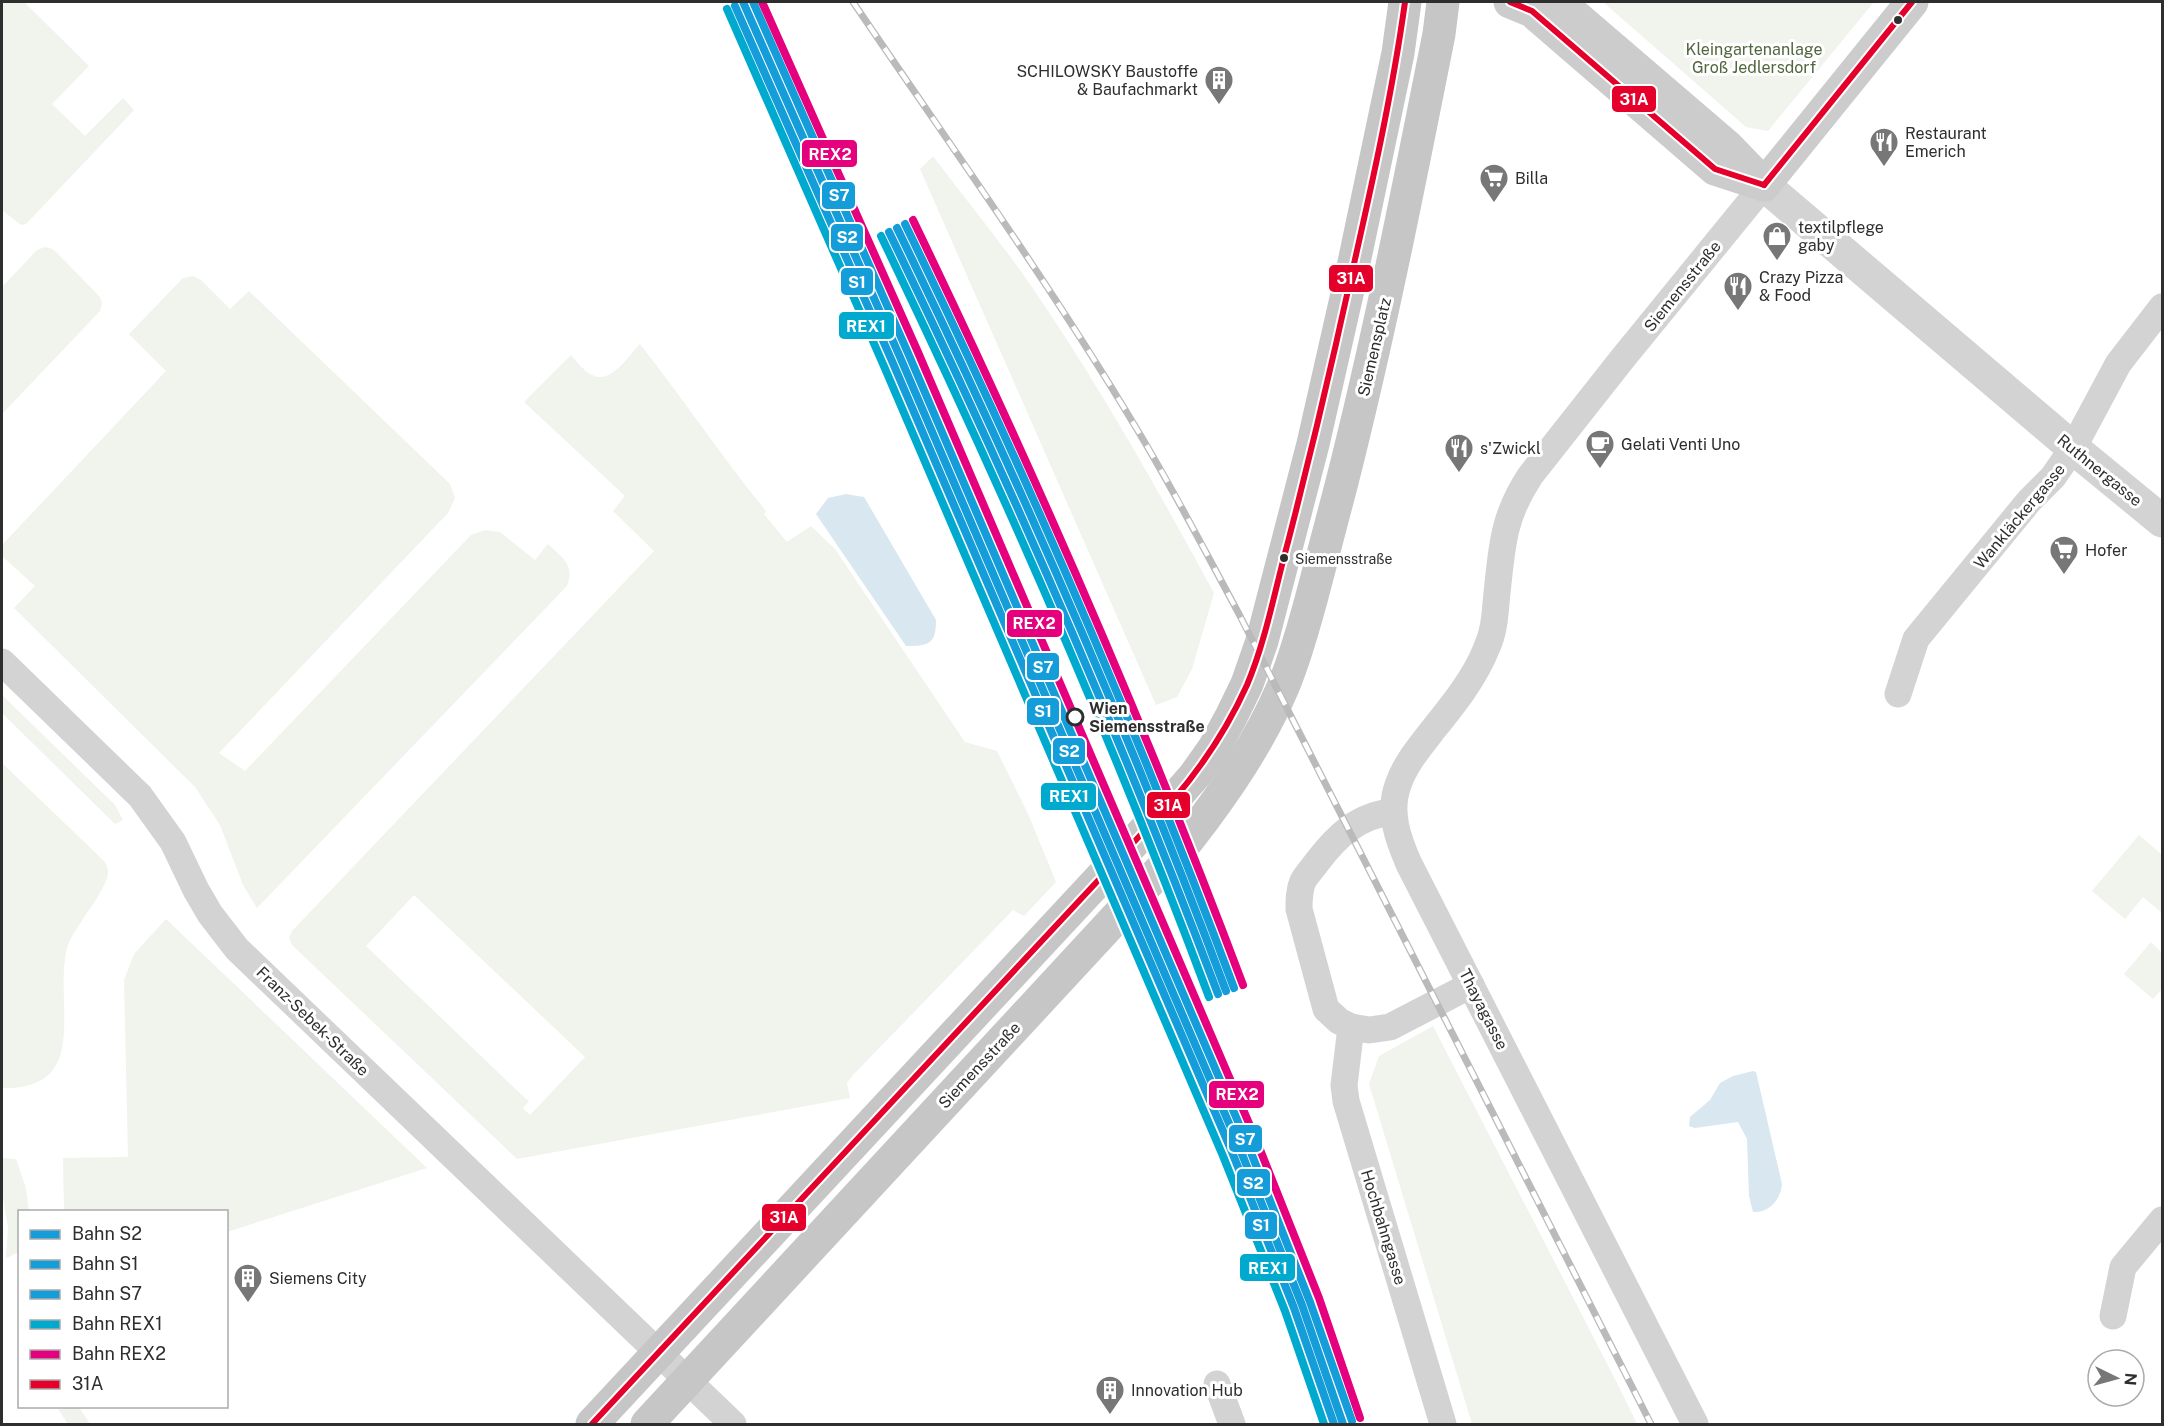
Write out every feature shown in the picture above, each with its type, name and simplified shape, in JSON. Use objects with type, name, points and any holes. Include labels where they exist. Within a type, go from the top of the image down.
[{"type":"main road","points":[[592,1425],[1174,799],[1214,748],[1247,684],[1262,641],[1313,444],[1370,190],[1398,53],[1405,2]]},
{"type":"main road","name":"Siemensplatz","points":[[1284,687],[1300,639],[1359,414],[1421,127],[1443,2]]},
{"type":"main road","points":[[1510,2],[1532,11],[1715,169],[1764,185]]},
{"type":"main road","points":[[1559,2],[1727,147],[1764,185]]},
{"type":"main road","name":"Siemensstraße","points":[[1764,185],[1912,2]]},
{"type":"main road","name":"Siemensstraße","points":[[647,1425],[1188,840],[1254,747],[1284,687]]},
{"type":"street","name":"Ruthnergasse","points":[[1764,185],[2073,448],[2163,521]]},
{"type":"street","name":"Siemensstraße","points":[[1497,592],[1504,537],[1516,497],[1623,358],[1764,185]]},
{"type":"street","name":"Wankläckergasse","points":[[1898,694],[1916,639],[2029,501],[2053,477],[2073,448],[2118,364],[2163,307]]},
{"type":"street","name":"Thayagasse","points":[[1497,592],[1494,627],[1480,663],[1459,697],[1410,760],[1397,786],[1393,812],[1399,840],[1409,864],[1695,1425]]},
{"type":"street","name":"Franz-Sebek-Straße","points":[[2,662],[140,796],[173,842],[210,914],[237,949],[733,1425]]},
{"type":"street","points":[[1393,812],[1377,813],[1356,822],[1334,841],[1303,881],[1299,894],[1299,909],[1326,1009],[1339,1021],[1351,1027],[1369,1030],[1390,1027],[1471,985]]},
{"type":"street","name":"Hochbahngasse","points":[[1351,1027],[1344,1085],[1346,1101],[1443,1425]]},
{"type":"street","points":[[2113,1316],[2123,1268],[2163,1220]]},
{"type":"street","points":[[1217,1384],[1232,1425]]},
{"type":"green space","points":[[2,2],[24,2],[89,66],[52,104],[85,136],[123,98],[134,110],[26,224],[21,225],[2,210]]},
{"type":"green space","name":"Kleingartenanlage Groß Jedlersdorf","points":[[1603,2],[1874,2],[1768,131],[1746,127]]},
{"type":"green space","points":[[933,156],[1032,287],[1081,361],[1127,437],[1214,593],[1192,669],[1177,697],[1156,705],[920,169]]},
{"type":"green space","points":[[45,247],[53,249],[100,297],[102,303],[100,311],[2,414],[2,287],[37,250]]},
{"type":"green space","points":[[193,276],[201,280],[230,309],[249,291],[450,484],[455,498],[448,513],[219,753],[245,771],[471,535],[485,530],[500,532],[535,560],[548,544],[563,558],[570,572],[567,586],[257,908],[243,885],[220,825],[195,787],[14,608],[35,586],[2,556],[2,545],[166,371],[129,334],[183,278]]},
{"type":"green space","points":[[640,344],[787,542],[811,526],[835,549],[965,742],[997,751],[1029,816],[1056,882],[1024,916],[1013,910],[854,1074],[847,1083],[850,1098],[517,1159],[292,945],[289,938],[292,931],[654,551],[613,511],[625,496],[524,402],[571,355],[592,375],[606,376],[619,368]],"holes":[[[414,895],[585,1057],[530,1115],[523,1108],[529,1101],[366,946]]]},
{"type":"green space","points":[[2,695],[115,805],[123,820],[115,824],[2,713]]},
{"type":"green space","points":[[2,763],[105,862],[108,871],[103,888],[67,948],[64,970],[63,1039],[59,1059],[49,1075],[30,1085],[2,1088]]},
{"type":"green space","points":[[2139,835],[2162,855],[2162,913],[2143,897],[2125,919],[2092,891]]},
{"type":"green space","points":[[166,919],[427,1168],[228,1232],[228,1210],[64,1210],[63,1158],[128,1157],[124,980],[134,954]]},
{"type":"green space","points":[[2151,942],[2162,953],[2162,989],[2153,999],[2124,974]]},
{"type":"green space","points":[[1433,1026],[1637,1424],[1472,1424],[1369,1084],[1379,1056]]},
{"type":"green space","points":[[2,1158],[16,1159],[26,1188],[29,1210],[18,1210],[18,1252],[6,1258],[8,1228],[2,1190]]},
{"type":"green space","points":[[80,1408],[90,1424],[68,1424],[58,1409]]},
{"type":"shaded area","points":[[846,494],[864,497],[936,620],[935,634],[930,642],[906,646],[816,514],[828,498]]},
{"type":"shaded area","points":[[1756,1072],[1782,1184],[1777,1200],[1769,1208],[1759,1212],[1753,1212],[1749,1196],[1747,1139],[1738,1122],[1695,1128],[1689,1126],[1690,1117],[1710,1100],[1720,1083],[1733,1076]]},
{"type":"railway","points":[[853,2],[1068,318],[1162,472],[1239,614],[1651,1424]]},
{"type":"rail line","name":"S2","points":[[743,2],[900,357],[1240,1149],[1302,1305],[1343,1424]]},
{"type":"rail line","name":"S7","points":[[753,2],[908,353],[1248,1145],[1310,1302],[1352,1421]]},
{"type":"rail line","name":"REX2","points":[[762,2],[917,350],[1257,1142],[1319,1298],[1360,1418]]},
{"type":"rail line","name":"S1","points":[[735,6],[892,361],[1232,1152],[1294,1308],[1334,1424]]},
{"type":"rail line","name":"REX1","points":[[727,9],[883,364],[1223,1156],[1285,1311],[1324,1424]]},
{"type":"rail line","name":"REX2","points":[[913,220],[1002,409],[1087,599],[1206,887],[1243,985]]},
{"type":"rail line","name":"S7","points":[[905,224],[994,412],[1079,602],[1159,794],[1234,988]]},
{"type":"rail line","name":"S2","points":[[897,228],[1029,511],[1111,701],[1226,991]]},
{"type":"rail line","name":"S1","points":[[889,232],[978,420],[1062,609],[1142,800],[1218,994]]},
{"type":"rail line","name":"REX1","points":[[881,236],[1054,613],[1134,804],[1209,997]]},
{"type":"transit line","name":"31A","points":[[592,1424],[1174,799],[1205,759],[1240,701],[1260,650],[1301,492],[1374,174],[1405,2]]},
{"type":"transit line","name":"31A","points":[[1510,2],[1532,11],[1715,169],[1764,185]]},
{"type":"transit line","name":"31A","points":[[1764,185],[1912,2]]},
{"type":"place","name":"SCHILOWSKY Baustoffe & Baufachmarkt","points":[[1219,106]]},
{"type":"place","name":"Restaurant Emerich","points":[[1884,168]]},
{"type":"place","name":"Billa","points":[[1494,204]]},
{"type":"place","name":"textilpflege gaby","points":[[1777,262]]},
{"type":"place","name":"Crazy Pizza & Food","points":[[1738,312]]},
{"type":"place","name":"Gelati Venti Uno","points":[[1600,470]]},
{"type":"place","name":"s'Zwickl","points":[[1459,474]]},
{"type":"place","name":"Siemensstraße","points":[[1284,558]]},
{"type":"place","name":"Hofer","points":[[2064,576]]},
{"type":"place","name":"Wien Siemensstraße","points":[[1075,717]]},
{"type":"place","name":"Siemens City","points":[[248,1304]]},
{"type":"place","name":"Innovation Hub","points":[[1110,1416]]}]
